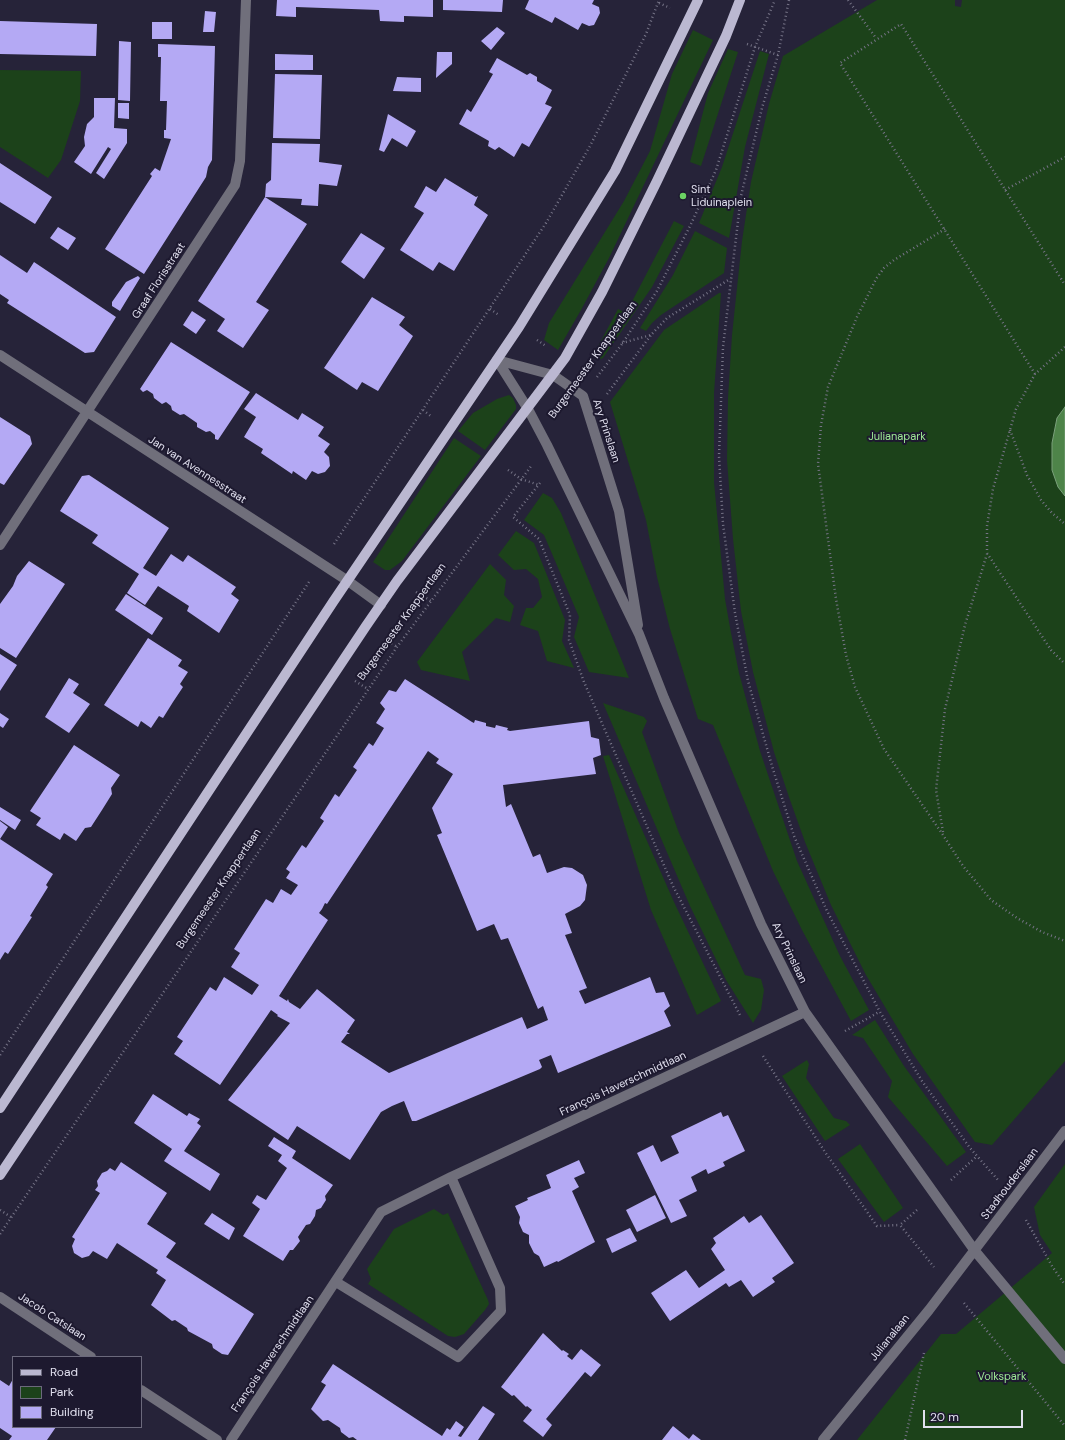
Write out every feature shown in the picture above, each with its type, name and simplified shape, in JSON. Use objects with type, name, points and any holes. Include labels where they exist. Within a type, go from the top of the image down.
[{"type":"main road","points":[[0,1108],[348,581],[497,360],[615,171],[698,0]]},
{"type":"main road","points":[[0,1175],[381,605],[565,358],[602,292],[658,181],[726,36],[740,0]]},
{"type":"street","name":"Graaf Florisstraat","points":[[0,545],[235,185],[240,162],[246,0]]},
{"type":"street","name":"Jan van Avennesstraat","points":[[0,355],[348,581],[381,605]]},
{"type":"street","name":"Ary Prinslaan","points":[[497,360],[553,375],[583,396],[619,511],[639,634]]},
{"type":"street","name":"Ary Prinslaan","points":[[497,360],[528,409],[547,445],[639,634],[664,698],[758,916],[805,1012],[975,1251],[1065,1359]]},
{"type":"street","name":"François Haverschmidtlaan","points":[[231,1440],[381,1212],[451,1177],[805,1012]]},
{"type":"street","name":"Stadhouderslaan","points":[[975,1251],[1065,1131]]},
{"type":"street","points":[[336,1282],[458,1357],[501,1311],[500,1288],[451,1177]]},
{"type":"street","name":"Julianalaan","points":[[823,1440],[975,1251]]},
{"type":"street","name":"Jacob Catslaan","points":[[0,1297],[89,1356]]},
{"type":"street","points":[[142,1391],[217,1440]]},
{"type":"path","points":[[0,1055],[320,564],[546,223],[590,146],[646,34],[659,0]]},
{"type":"path","name":"Burgemeester Knappertlaan","points":[[583,396],[622,344],[657,291],[716,170],[755,47],[775,0]]},
{"type":"path","points":[[789,0],[778,55],[762,108],[741,196],[723,348],[719,456],[725,539],[735,613],[748,681],[794,836],[827,911],[880,1012],[922,1080],[970,1148],[1014,1197],[1052,1266],[1065,1285]]},
{"type":"path","points":[[848,0],[877,38]]},
{"type":"path","points":[[1036,374],[840,63],[901,24],[1065,285]]},
{"type":"path","points":[[1005,190],[1065,157]]},
{"type":"path","points":[[945,229],[894,260],[884,268],[876,279],[857,317],[828,387],[821,425],[818,464],[836,599],[846,655],[855,688],[884,750],[943,834],[963,866],[991,900],[1017,918],[1042,932],[1065,941]]},
{"type":"path","points":[[590,417],[651,335],[667,318],[730,279]]},
{"type":"path","points":[[622,344],[651,335]]},
{"type":"path","points":[[943,834],[936,790],[945,709],[965,625],[987,553],[987,526],[993,489],[1016,409],[1036,374],[1065,348]]},
{"type":"path","points":[[1010,430],[1027,475],[1041,500],[1052,513],[1065,524]]},
{"type":"path","name":"Burgemeester Knappertlaan","points":[[0,1234],[396,647],[547,445]]},
{"type":"path","points":[[556,463],[513,517],[539,538],[570,615],[569,640],[584,682],[673,886],[752,1037],[825,1152],[876,1226],[900,1225]]},
{"type":"path","points":[[987,553],[1051,650],[1065,664]]},
{"type":"path","points":[[838,1028],[845,1031],[880,1012]]},
{"type":"path","points":[[0,1210],[11,1218]]},
{"type":"path","points":[[905,1440],[925,1347]]},
{"type":"green space","name":"Julianapark","points":[[877,0],[955,0],[955,6],[961,7],[962,0],[1065,0],[1065,1061],[992,1145],[975,1142],[913,1054],[866,975],[831,905],[805,842],[774,752],[753,672],[741,611],[733,539],[727,460],[728,398],[732,335],[742,241],[751,182],[769,104],[783,56]]},
{"type":"green space","points":[[693,30],[713,40],[609,258],[558,350],[544,340],[549,323],[624,201],[650,151],[672,74]]},
{"type":"green space","points":[[728,49],[738,52],[701,166],[690,162],[708,93]]},
{"type":"green space","points":[[760,51],[769,54],[745,147],[729,238],[699,223],[722,167]]},
{"type":"green space","points":[[0,70],[81,71],[80,101],[61,160],[48,178],[0,147]]},
{"type":"green space","points":[[674,221],[684,226],[652,287],[603,358],[601,359],[597,357],[595,352],[618,309],[626,313]]},
{"type":"green space","points":[[695,231],[727,248],[724,273],[661,315],[646,331],[640,328],[673,275]]},
{"type":"green space","points":[[721,293],[714,393],[714,482],[725,599],[731,633],[739,673],[760,751],[797,861],[840,956],[869,1010],[851,1021],[802,930],[773,871],[713,725],[698,719],[670,629],[657,577],[646,520],[610,402],[664,330]]},
{"type":"green space","points":[[509,395],[513,398],[516,409],[485,450],[458,431],[473,413],[497,399]]},
{"type":"green space","points":[[454,438],[481,456],[402,561],[390,570],[385,570],[373,562]]},
{"type":"green space","points":[[543,493],[552,498],[561,513],[629,678],[589,672],[574,637],[579,617],[544,535],[524,520]]},
{"type":"green space","points":[[516,531],[534,543],[565,620],[562,641],[574,668],[547,661],[538,631],[520,625],[526,608],[533,608],[542,597],[538,579],[526,569],[514,570],[498,555]]},
{"type":"green space","points":[[490,564],[506,580],[504,595],[514,606],[510,622],[496,618],[462,652],[470,681],[421,670],[417,662]]},
{"type":"green space","points":[[603,703],[644,717],[647,721],[642,732],[679,833],[745,975],[761,979],[764,990],[761,1010],[753,1023],[726,980],[690,906]]},
{"type":"green space","points":[[609,755],[674,902],[721,1001],[697,1015],[651,910],[603,756]]},
{"type":"green space","points":[[875,1020],[904,1066],[966,1152],[947,1166],[888,1097],[892,1081],[863,1038],[852,1035]]},
{"type":"green space","points":[[807,1060],[809,1064],[806,1078],[834,1118],[846,1121],[850,1125],[825,1141],[782,1076]]},
{"type":"green space","points":[[860,1144],[903,1208],[884,1222],[838,1159]]},
{"type":"green space","name":"Volkspark","points":[[1065,1164],[1065,1440],[857,1440],[941,1334],[956,1334],[1052,1253],[1040,1235],[1034,1207]]},
{"type":"green space","points":[[434,1209],[443,1215],[448,1213],[489,1304],[464,1334],[455,1337],[448,1336],[368,1284],[371,1279],[367,1269],[394,1229]]},
{"type":"shaded area","points":[[1065,407],[1065,496],[1058,487],[1052,470],[1052,443],[1057,418]]},
{"type":"building","points":[[277,0],[433,0],[433,17],[404,16],[404,22],[380,21],[379,10],[296,7],[296,17],[276,16]]},
{"type":"building","points":[[443,0],[503,0],[502,12],[443,10]]},
{"type":"building","points":[[529,0],[594,0],[592,4],[599,7],[600,13],[594,25],[589,26],[582,23],[578,30],[555,17],[552,23],[525,9]]},
{"type":"building","points":[[205,11],[216,12],[214,32],[203,32]]},
{"type":"building","points":[[0,21],[97,24],[96,56],[0,54]]},
{"type":"building","points":[[152,22],[172,22],[172,39],[152,39]]},
{"type":"building","points":[[497,27],[505,33],[491,50],[481,41]]},
{"type":"building","points":[[119,41],[131,42],[130,101],[118,100]]},
{"type":"building","points":[[158,44],[215,46],[212,160],[208,167],[206,177],[144,274],[105,249],[152,176],[150,174],[155,168],[160,171],[171,139],[164,138],[164,130],[166,130],[167,101],[160,101],[161,57],[158,57]]},
{"type":"building","points":[[437,52],[452,52],[452,64],[436,78]]},
{"type":"building","points":[[275,54],[313,55],[313,70],[275,70]]},
{"type":"building","points":[[497,58],[527,75],[530,73],[537,77],[537,81],[552,90],[545,104],[552,107],[529,147],[522,143],[514,157],[499,147],[495,150],[488,146],[489,141],[459,124],[467,109],[471,112],[493,74],[489,72]]},
{"type":"building","points":[[275,74],[322,75],[320,139],[273,138]]},
{"type":"building","points":[[397,77],[421,78],[421,92],[393,91]]},
{"type":"building","points":[[94,98],[115,98],[114,128],[127,129],[127,143],[104,179],[96,173],[111,149],[108,147],[91,174],[74,162],[85,146],[84,137],[87,124],[94,117]]},
{"type":"building","points":[[118,103],[129,103],[129,119],[118,118]]},
{"type":"building","points":[[388,114],[416,131],[407,147],[392,138],[384,152],[379,150]]},
{"type":"building","points":[[272,143],[320,144],[319,162],[342,165],[337,186],[319,184],[318,206],[301,205],[302,199],[265,197],[266,184],[271,180]]},
{"type":"building","points":[[0,163],[52,197],[35,224],[0,202]]},
{"type":"building","points":[[445,178],[476,197],[478,196],[474,205],[488,215],[454,271],[439,262],[433,271],[400,250],[424,213],[414,207],[426,186],[436,192]]},
{"type":"building","points":[[265,197],[307,224],[256,302],[269,310],[243,348],[217,331],[225,319],[198,301]]},
{"type":"building","points":[[58,227],[76,238],[68,250],[50,238]]},
{"type":"building","points":[[361,233],[385,248],[364,279],[341,262]]},
{"type":"building","points":[[0,255],[27,273],[34,262],[116,317],[94,352],[85,353],[7,303],[9,300],[0,294]]},
{"type":"building","points":[[138,276],[140,278],[120,311],[112,306],[112,302],[126,282]]},
{"type":"building","points":[[372,297],[405,317],[399,325],[413,336],[378,391],[362,382],[357,390],[324,368]]},
{"type":"building","points":[[192,311],[206,320],[196,334],[183,325]]},
{"type":"building","points":[[171,342],[250,392],[218,440],[215,439],[215,435],[210,431],[206,432],[197,427],[197,423],[184,414],[180,415],[172,410],[171,406],[166,402],[162,404],[154,398],[153,394],[147,390],[143,392],[140,389]]},
{"type":"building","points":[[256,393],[298,420],[302,413],[324,427],[318,436],[330,444],[324,452],[329,457],[330,466],[325,472],[318,474],[312,471],[306,480],[293,471],[292,474],[261,453],[263,449],[244,437],[256,417],[244,409]]},
{"type":"building","points":[[0,417],[30,436],[32,444],[4,485],[0,483]]},
{"type":"building","points":[[89,475],[169,528],[143,568],[156,576],[171,554],[183,562],[188,555],[236,587],[231,594],[239,600],[219,633],[187,611],[189,606],[158,586],[145,605],[127,593],[139,574],[92,543],[98,535],[60,511],[82,476]]},
{"type":"building","points":[[29,561],[65,584],[16,658],[0,648],[0,604],[13,586],[17,576]]},
{"type":"building","points":[[126,594],[163,618],[152,635],[115,610]]},
{"type":"building","points":[[148,638],[182,660],[178,666],[188,672],[180,684],[183,687],[163,718],[159,716],[151,728],[141,721],[138,727],[104,705]]},
{"type":"building","points":[[0,654],[17,665],[0,691]]},
{"type":"building","points":[[69,678],[79,684],[73,693],[90,704],[69,733],[45,717]]},
{"type":"building","points":[[405,679],[474,723],[475,720],[486,723],[486,726],[495,728],[496,725],[508,728],[507,730],[510,731],[589,721],[591,737],[599,739],[601,755],[593,758],[596,774],[503,785],[506,807],[511,804],[533,857],[540,854],[547,873],[564,867],[572,868],[583,875],[587,885],[585,900],[580,906],[565,914],[572,933],[565,935],[587,988],[579,991],[585,1004],[650,977],[656,993],[664,992],[670,1006],[664,1011],[671,1026],[558,1073],[551,1055],[539,1060],[542,1067],[540,1069],[416,1121],[412,1121],[404,1101],[392,1106],[381,1112],[350,1160],[297,1126],[288,1140],[228,1100],[290,1023],[277,1016],[278,1015],[271,1010],[220,1085],[174,1054],[183,1041],[177,1037],[210,987],[216,991],[224,977],[252,995],[259,985],[231,967],[240,953],[234,949],[266,899],[273,903],[281,889],[291,895],[298,885],[286,878],[290,872],[286,869],[302,845],[306,848],[324,821],[320,818],[335,794],[339,797],[357,770],[353,767],[369,743],[373,746],[384,728],[376,723],[385,709],[380,703],[389,690],[396,692]],"holes":[[[428,751],[439,759],[436,763],[453,774],[432,808],[442,833],[437,835],[477,931],[494,924],[501,940],[508,938],[538,1009],[543,1006],[548,1020],[527,1029],[522,1017],[389,1073],[341,1042],[347,1034],[350,1034],[347,1032],[355,1020],[317,989],[300,1009],[289,1002],[288,999],[287,1001],[279,996],[328,920],[319,913],[325,903],[327,904]]]},
{"type":"building","points":[[0,713],[9,719],[3,728],[0,726]]},
{"type":"building","points":[[74,745],[120,775],[111,788],[112,794],[91,827],[85,828],[76,841],[64,833],[60,840],[36,825],[41,818],[30,811]]},
{"type":"building","points":[[0,807],[21,820],[15,830],[0,820]]},
{"type":"building","points":[[0,821],[8,827],[0,839]]},
{"type":"building","points":[[0,839],[53,874],[46,885],[48,887],[30,916],[32,917],[8,954],[5,952],[0,960]]},
{"type":"building","points":[[153,1094],[187,1116],[189,1113],[200,1119],[197,1123],[201,1126],[184,1151],[220,1174],[210,1191],[164,1161],[172,1149],[134,1123]]},
{"type":"building","points":[[721,1112],[723,1117],[728,1115],[745,1151],[723,1162],[725,1166],[708,1174],[706,1169],[691,1177],[697,1191],[679,1200],[687,1216],[671,1223],[637,1153],[653,1145],[661,1162],[679,1153],[671,1136]]},
{"type":"building","points":[[274,1137],[296,1151],[292,1158],[333,1185],[325,1196],[326,1200],[321,1208],[316,1210],[315,1216],[310,1224],[306,1225],[298,1237],[300,1241],[293,1250],[290,1250],[283,1261],[243,1236],[260,1209],[252,1203],[257,1195],[266,1200],[287,1168],[278,1161],[282,1155],[268,1146]]},
{"type":"building","points":[[579,1160],[585,1173],[574,1178],[579,1187],[572,1191],[595,1242],[558,1262],[557,1261],[544,1267],[539,1256],[534,1253],[529,1243],[529,1235],[523,1232],[519,1223],[520,1217],[515,1206],[528,1200],[527,1198],[551,1188],[546,1175]]},
{"type":"building","points":[[121,1162],[167,1193],[147,1224],[176,1243],[166,1257],[254,1314],[228,1355],[222,1354],[213,1348],[212,1344],[188,1331],[187,1328],[175,1320],[172,1321],[151,1305],[166,1280],[156,1273],[158,1270],[117,1243],[107,1259],[93,1251],[89,1256],[82,1258],[74,1253],[72,1246],[75,1239],[72,1237],[100,1193],[95,1190],[98,1186],[97,1181],[102,1173],[110,1168],[115,1171]]},
{"type":"building","points":[[655,1195],[666,1218],[637,1232],[626,1210]]},
{"type":"building","points":[[212,1213],[235,1228],[229,1240],[204,1224]]},
{"type":"building","points":[[761,1215],[794,1263],[772,1278],[775,1282],[753,1297],[741,1280],[729,1287],[726,1283],[670,1321],[651,1293],[686,1270],[699,1288],[725,1270],[711,1249],[716,1243],[713,1238],[744,1216],[749,1223]]},
{"type":"building","points":[[630,1228],[637,1241],[612,1253],[606,1239]]},
{"type":"building","points":[[543,1333],[562,1351],[563,1350],[569,1354],[567,1356],[572,1360],[581,1349],[601,1365],[591,1377],[585,1372],[546,1419],[552,1425],[543,1437],[523,1421],[532,1410],[527,1406],[526,1407],[514,1395],[512,1396],[501,1387]]},
{"type":"building","points":[[333,1364],[442,1436],[447,1428],[450,1430],[456,1421],[464,1427],[458,1436],[461,1437],[483,1406],[495,1414],[478,1440],[357,1440],[353,1437],[349,1438],[341,1432],[340,1428],[328,1420],[323,1421],[311,1409],[326,1385],[321,1382]]},
{"type":"building","points":[[0,1380],[9,1386],[12,1381],[12,1428],[55,1428],[47,1440],[9,1440],[12,1436],[0,1428]]},
{"type":"building","points":[[673,1426],[689,1439],[693,1434],[701,1440],[662,1440]]},
{"type":"place","name":"Sint Liduinaplein","points":[[683,196]]}]
